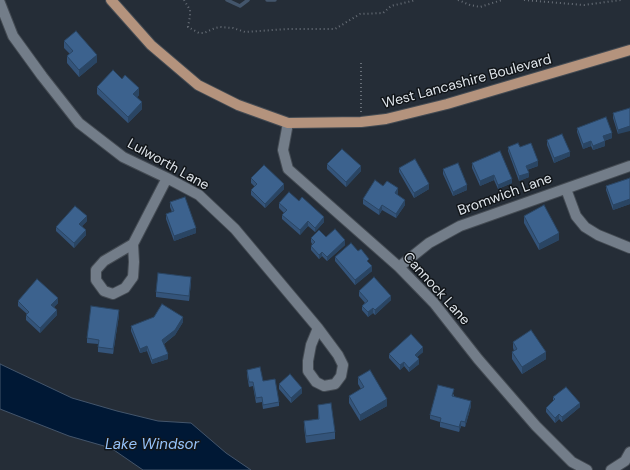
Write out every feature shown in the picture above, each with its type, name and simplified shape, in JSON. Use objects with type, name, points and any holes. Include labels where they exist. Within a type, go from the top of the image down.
[{"type":"main road","name":"West Lancashire Boulevard","points":[[111,0],[151,46],[198,85],[238,105],[288,122],[360,122],[386,119],[447,104],[630,50]]},
{"type":"street","name":"Lulworth Lane","points":[[0,3],[13,36],[42,76],[79,122],[123,157],[199,195],[235,229],[318,328],[338,355],[343,365],[341,376],[335,384],[324,386],[316,382],[308,371],[311,345],[318,328]]},
{"type":"street","name":"Cannock Lane","points":[[288,122],[283,150],[288,169],[399,267],[434,303],[478,359],[536,426],[572,462],[587,470]]},
{"type":"street","name":"Bromwich Lane","points":[[399,267],[429,243],[460,226],[630,166]]},
{"type":"street","points":[[133,244],[104,261],[96,270],[96,280],[104,291],[113,294],[124,288],[133,277],[133,244],[167,178]]},
{"type":"street","points":[[566,189],[576,216],[585,227],[598,235],[630,248]]},
{"type":"street","points":[[611,470],[625,461],[630,452]]},
{"type":"path","points":[[184,0],[190,10],[188,27],[199,33],[204,33],[220,27],[233,28],[245,32],[335,28],[360,14],[383,13],[391,6],[416,0]]},
{"type":"path","points":[[458,0],[480,7],[502,0]]},
{"type":"path","points":[[524,0],[584,5],[621,0]]},
{"type":"path","points":[[360,122],[361,63]]},
{"type":"water","name":"Lake Windsor","points":[[0,364],[72,398],[158,421],[191,423],[226,453],[251,470],[143,470],[111,448],[69,436],[0,409]]},
{"type":"building","points":[[76,31],[97,55],[79,70],[67,56],[73,51],[64,41]]},
{"type":"building","points":[[113,70],[122,79],[125,75],[139,88],[133,94],[142,102],[128,117],[97,87]]},
{"type":"building","points":[[630,108],[630,126],[618,130],[613,113]]},
{"type":"building","points":[[606,117],[612,133],[603,136],[605,141],[593,146],[591,141],[583,144],[577,128]]},
{"type":"building","points":[[562,134],[570,152],[554,158],[547,140]]},
{"type":"building","points":[[518,143],[520,147],[531,143],[538,161],[526,166],[529,173],[519,176],[508,147]]},
{"type":"building","points":[[342,149],[361,166],[346,182],[327,164]]},
{"type":"building","points":[[500,151],[512,179],[498,185],[494,175],[480,181],[472,163]]},
{"type":"building","points":[[415,159],[429,184],[414,193],[399,168]]},
{"type":"building","points":[[458,163],[467,185],[453,192],[443,169]]},
{"type":"building","points":[[264,165],[284,184],[265,204],[251,190],[257,184],[251,178]]},
{"type":"building","points":[[630,178],[630,199],[613,205],[606,186]]},
{"type":"building","points":[[375,180],[383,186],[387,181],[398,188],[395,193],[405,200],[396,214],[382,205],[379,210],[363,199]]},
{"type":"building","points":[[289,192],[299,201],[302,197],[324,217],[315,228],[308,221],[300,230],[282,215],[287,210],[279,203]]},
{"type":"building","points":[[185,197],[196,228],[174,236],[166,214],[174,211],[170,202]]},
{"type":"building","points":[[544,205],[559,233],[539,244],[524,216]]},
{"type":"building","points":[[75,206],[87,216],[79,224],[86,230],[74,243],[56,227]]},
{"type":"building","points":[[335,229],[345,240],[327,257],[322,252],[319,255],[311,246],[315,242],[311,238],[319,230],[326,237]]},
{"type":"building","points":[[351,243],[358,251],[361,249],[369,259],[367,261],[372,266],[355,280],[335,257]]},
{"type":"building","points":[[158,273],[191,277],[189,296],[156,292]]},
{"type":"building","points":[[374,277],[391,296],[375,310],[373,308],[368,312],[362,306],[368,301],[359,291]]},
{"type":"building","points":[[37,279],[58,298],[51,305],[57,310],[40,328],[26,315],[29,312],[18,301]]},
{"type":"building","points":[[162,304],[183,317],[175,330],[162,340],[168,354],[152,360],[147,346],[140,349],[131,326],[154,317]]},
{"type":"building","points":[[91,306],[119,310],[113,349],[98,347],[99,340],[87,338]]},
{"type":"building","points":[[531,330],[546,352],[522,367],[512,352],[517,349],[513,342]]},
{"type":"building","points":[[411,334],[423,347],[415,355],[419,359],[409,368],[404,362],[400,365],[389,354]]},
{"type":"building","points":[[260,367],[263,381],[275,379],[279,402],[263,405],[262,397],[256,398],[253,382],[249,382],[247,370]]},
{"type":"building","points":[[370,370],[387,399],[360,415],[349,396],[364,387],[358,377]]},
{"type":"building","points":[[290,374],[302,388],[291,398],[279,384]]},
{"type":"building","points":[[438,385],[454,389],[452,396],[471,401],[465,422],[461,421],[459,427],[440,422],[441,418],[430,415]]},
{"type":"building","points":[[566,387],[580,403],[562,417],[559,414],[555,418],[546,408],[555,399],[553,397]]},
{"type":"building","points":[[331,403],[335,432],[306,436],[304,421],[319,419],[318,405]]},
{"type":"waterway","points":[[227,0],[240,6],[248,0]]},
{"type":"waterway","points":[[267,0],[275,0]]}]
